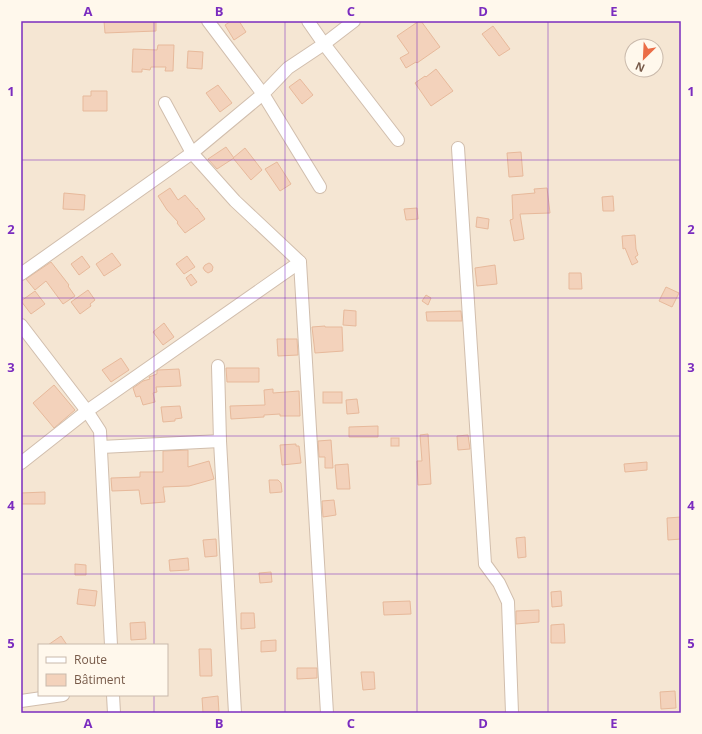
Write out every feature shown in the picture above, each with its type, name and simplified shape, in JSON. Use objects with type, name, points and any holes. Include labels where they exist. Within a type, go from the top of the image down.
[{"type":"street","points":[[208,21],[263,94],[320,187]]},
{"type":"street","points":[[308,21],[398,140]]},
{"type":"street","points":[[21,274],[192,153],[263,94],[288,68],[324,44],[354,21]]},
{"type":"street","points":[[165,103],[192,153],[235,201],[300,262],[327,713]]},
{"type":"street","points":[[458,148],[485,564],[499,583],[508,602],[512,713]]},
{"type":"street","points":[[21,463],[87,411],[300,262]]},
{"type":"street","points":[[21,325],[87,411],[100,431],[111,644]]},
{"type":"street","points":[[218,366],[220,441],[235,713]]},
{"type":"street","points":[[101,447],[220,441]]},
{"type":"street","points":[[21,701],[57,696]]},
{"type":"street","points":[[113,696],[114,713]]},
{"type":"shaded area","points":[[21,21],[681,21],[681,713],[21,713]]},
{"type":"building","points":[[104,21],[156,21],[156,31],[105,33]]},
{"type":"building","points":[[231,21],[239,21],[246,32],[234,40],[225,25]]},
{"type":"building","points":[[421,21],[440,47],[417,63],[416,62],[406,68],[400,58],[409,53],[397,36]]},
{"type":"building","points":[[493,26],[510,49],[499,56],[482,34]]},
{"type":"building","points":[[158,45],[174,45],[173,71],[165,71],[166,67],[151,67],[150,70],[142,69],[142,72],[132,72],[133,49],[157,50]]},
{"type":"building","points":[[188,51],[203,52],[202,69],[187,68]]},
{"type":"building","points":[[436,69],[453,91],[431,106],[415,83]]},
{"type":"building","points":[[300,79],[313,95],[302,104],[289,87]]},
{"type":"building","points":[[218,85],[232,103],[220,112],[206,93]]},
{"type":"building","points":[[91,91],[107,91],[107,111],[83,111],[83,96],[91,96]]},
{"type":"building","points":[[226,147],[234,158],[217,169],[208,159]]},
{"type":"building","points":[[245,148],[262,170],[251,180],[233,158]]},
{"type":"building","points":[[521,152],[523,176],[509,177],[507,153]]},
{"type":"building","points":[[277,162],[291,184],[280,191],[265,169]]},
{"type":"building","points":[[170,188],[178,200],[185,195],[205,219],[185,233],[158,196]]},
{"type":"building","points":[[547,188],[550,213],[520,214],[524,239],[514,241],[510,220],[513,219],[512,195],[535,193],[534,189]]},
{"type":"building","points":[[64,193],[85,195],[84,210],[63,209]]},
{"type":"building","points":[[613,196],[614,211],[603,211],[602,197]]},
{"type":"building","points":[[417,208],[418,219],[406,220],[404,209]]},
{"type":"building","points":[[477,217],[489,219],[488,229],[476,227]]},
{"type":"building","points":[[635,235],[638,255],[635,257],[638,262],[632,265],[625,248],[623,249],[622,236]]},
{"type":"building","points":[[112,253],[121,265],[104,276],[96,264]]},
{"type":"building","points":[[82,256],[90,267],[79,275],[71,264]]},
{"type":"building","points":[[187,256],[195,267],[184,274],[176,264]]},
{"type":"building","points":[[51,262],[69,285],[68,286],[75,296],[63,304],[46,281],[35,290],[26,279]]},
{"type":"building","points":[[209,263],[213,267],[212,271],[208,273],[203,268]]},
{"type":"building","points":[[495,265],[497,284],[477,286],[475,268]]},
{"type":"building","points":[[569,273],[581,273],[582,289],[569,289]]},
{"type":"building","points":[[191,274],[197,282],[191,286],[186,278]]},
{"type":"building","points":[[666,287],[679,293],[672,307],[659,301]]},
{"type":"building","points":[[88,290],[95,300],[90,304],[91,306],[80,314],[71,302]]},
{"type":"building","points":[[35,291],[45,304],[31,314],[21,301]]},
{"type":"building","points":[[426,295],[431,298],[428,305],[422,301]]},
{"type":"building","points":[[344,310],[356,311],[356,326],[343,325]]},
{"type":"building","points":[[461,311],[462,321],[427,321],[426,312]]},
{"type":"building","points":[[164,323],[174,337],[163,345],[153,332]]},
{"type":"building","points":[[312,327],[342,327],[343,351],[315,353]]},
{"type":"building","points":[[277,339],[297,339],[298,355],[278,356]]},
{"type":"building","points":[[121,358],[129,370],[111,382],[102,370]]},
{"type":"building","points":[[226,368],[259,368],[259,382],[227,382]]},
{"type":"building","points":[[179,369],[181,386],[156,387],[157,392],[153,393],[155,402],[143,405],[140,396],[136,397],[133,388],[143,381],[150,379],[149,377],[157,374],[158,370]]},
{"type":"building","points":[[54,385],[75,410],[54,428],[33,403]]},
{"type":"building","points":[[273,389],[273,393],[299,391],[300,416],[280,416],[280,414],[264,415],[264,417],[231,419],[230,406],[265,405],[264,390]]},
{"type":"building","points":[[323,392],[342,392],[342,403],[323,403]]},
{"type":"building","points":[[357,399],[359,413],[347,414],[346,400]]},
{"type":"building","points":[[180,406],[182,418],[175,419],[175,421],[163,422],[161,407]]},
{"type":"building","points":[[378,426],[378,437],[349,437],[349,427]]},
{"type":"building","points":[[428,434],[431,484],[418,485],[417,461],[422,461],[420,435]]},
{"type":"building","points":[[468,435],[470,449],[458,450],[457,436]]},
{"type":"building","points":[[391,438],[399,438],[399,446],[391,446]]},
{"type":"building","points":[[331,440],[333,468],[325,468],[325,457],[319,457],[318,441]]},
{"type":"building","points":[[296,444],[296,446],[299,446],[301,463],[282,465],[280,445]]},
{"type":"building","points":[[188,450],[188,467],[209,461],[214,479],[189,486],[163,487],[165,502],[141,504],[139,490],[112,491],[111,478],[140,477],[140,472],[163,472],[163,451]]},
{"type":"building","points":[[647,462],[647,470],[625,472],[624,464]]},
{"type":"building","points":[[348,464],[350,489],[337,489],[335,465]]},
{"type":"building","points":[[269,480],[278,480],[281,483],[282,492],[270,493]]},
{"type":"building","points":[[45,492],[45,504],[21,504],[21,493]]},
{"type":"building","points":[[334,500],[336,515],[323,517],[322,501]]},
{"type":"building","points":[[681,517],[681,539],[668,540],[667,518]]},
{"type":"building","points":[[525,537],[526,557],[518,558],[516,538]]},
{"type":"building","points":[[216,539],[217,556],[205,557],[203,540]]},
{"type":"building","points":[[188,558],[189,570],[170,571],[169,560]]},
{"type":"building","points":[[75,564],[86,565],[86,575],[75,575]]},
{"type":"building","points":[[271,572],[272,582],[260,583],[259,573]]},
{"type":"building","points":[[79,589],[97,591],[95,606],[77,604]]},
{"type":"building","points":[[561,591],[562,606],[552,607],[551,592]]},
{"type":"building","points":[[410,601],[411,614],[384,615],[383,602]]},
{"type":"building","points":[[539,610],[539,622],[516,624],[516,611]]},
{"type":"building","points":[[241,613],[254,613],[255,628],[241,629]]},
{"type":"building","points":[[145,622],[146,639],[131,640],[130,623]]},
{"type":"building","points":[[564,624],[565,643],[551,643],[551,625]]},
{"type":"building","points":[[61,636],[66,644],[49,644]]},
{"type":"building","points":[[276,640],[276,651],[261,652],[261,641]]},
{"type":"building","points":[[199,649],[211,649],[212,676],[200,676]]},
{"type":"building","points":[[297,668],[317,668],[317,678],[297,679]]},
{"type":"building","points":[[361,672],[374,672],[375,689],[363,690]]},
{"type":"building","points":[[675,691],[676,708],[661,709],[660,692]]},
{"type":"building","points":[[218,696],[219,713],[203,713],[202,698]]}]
